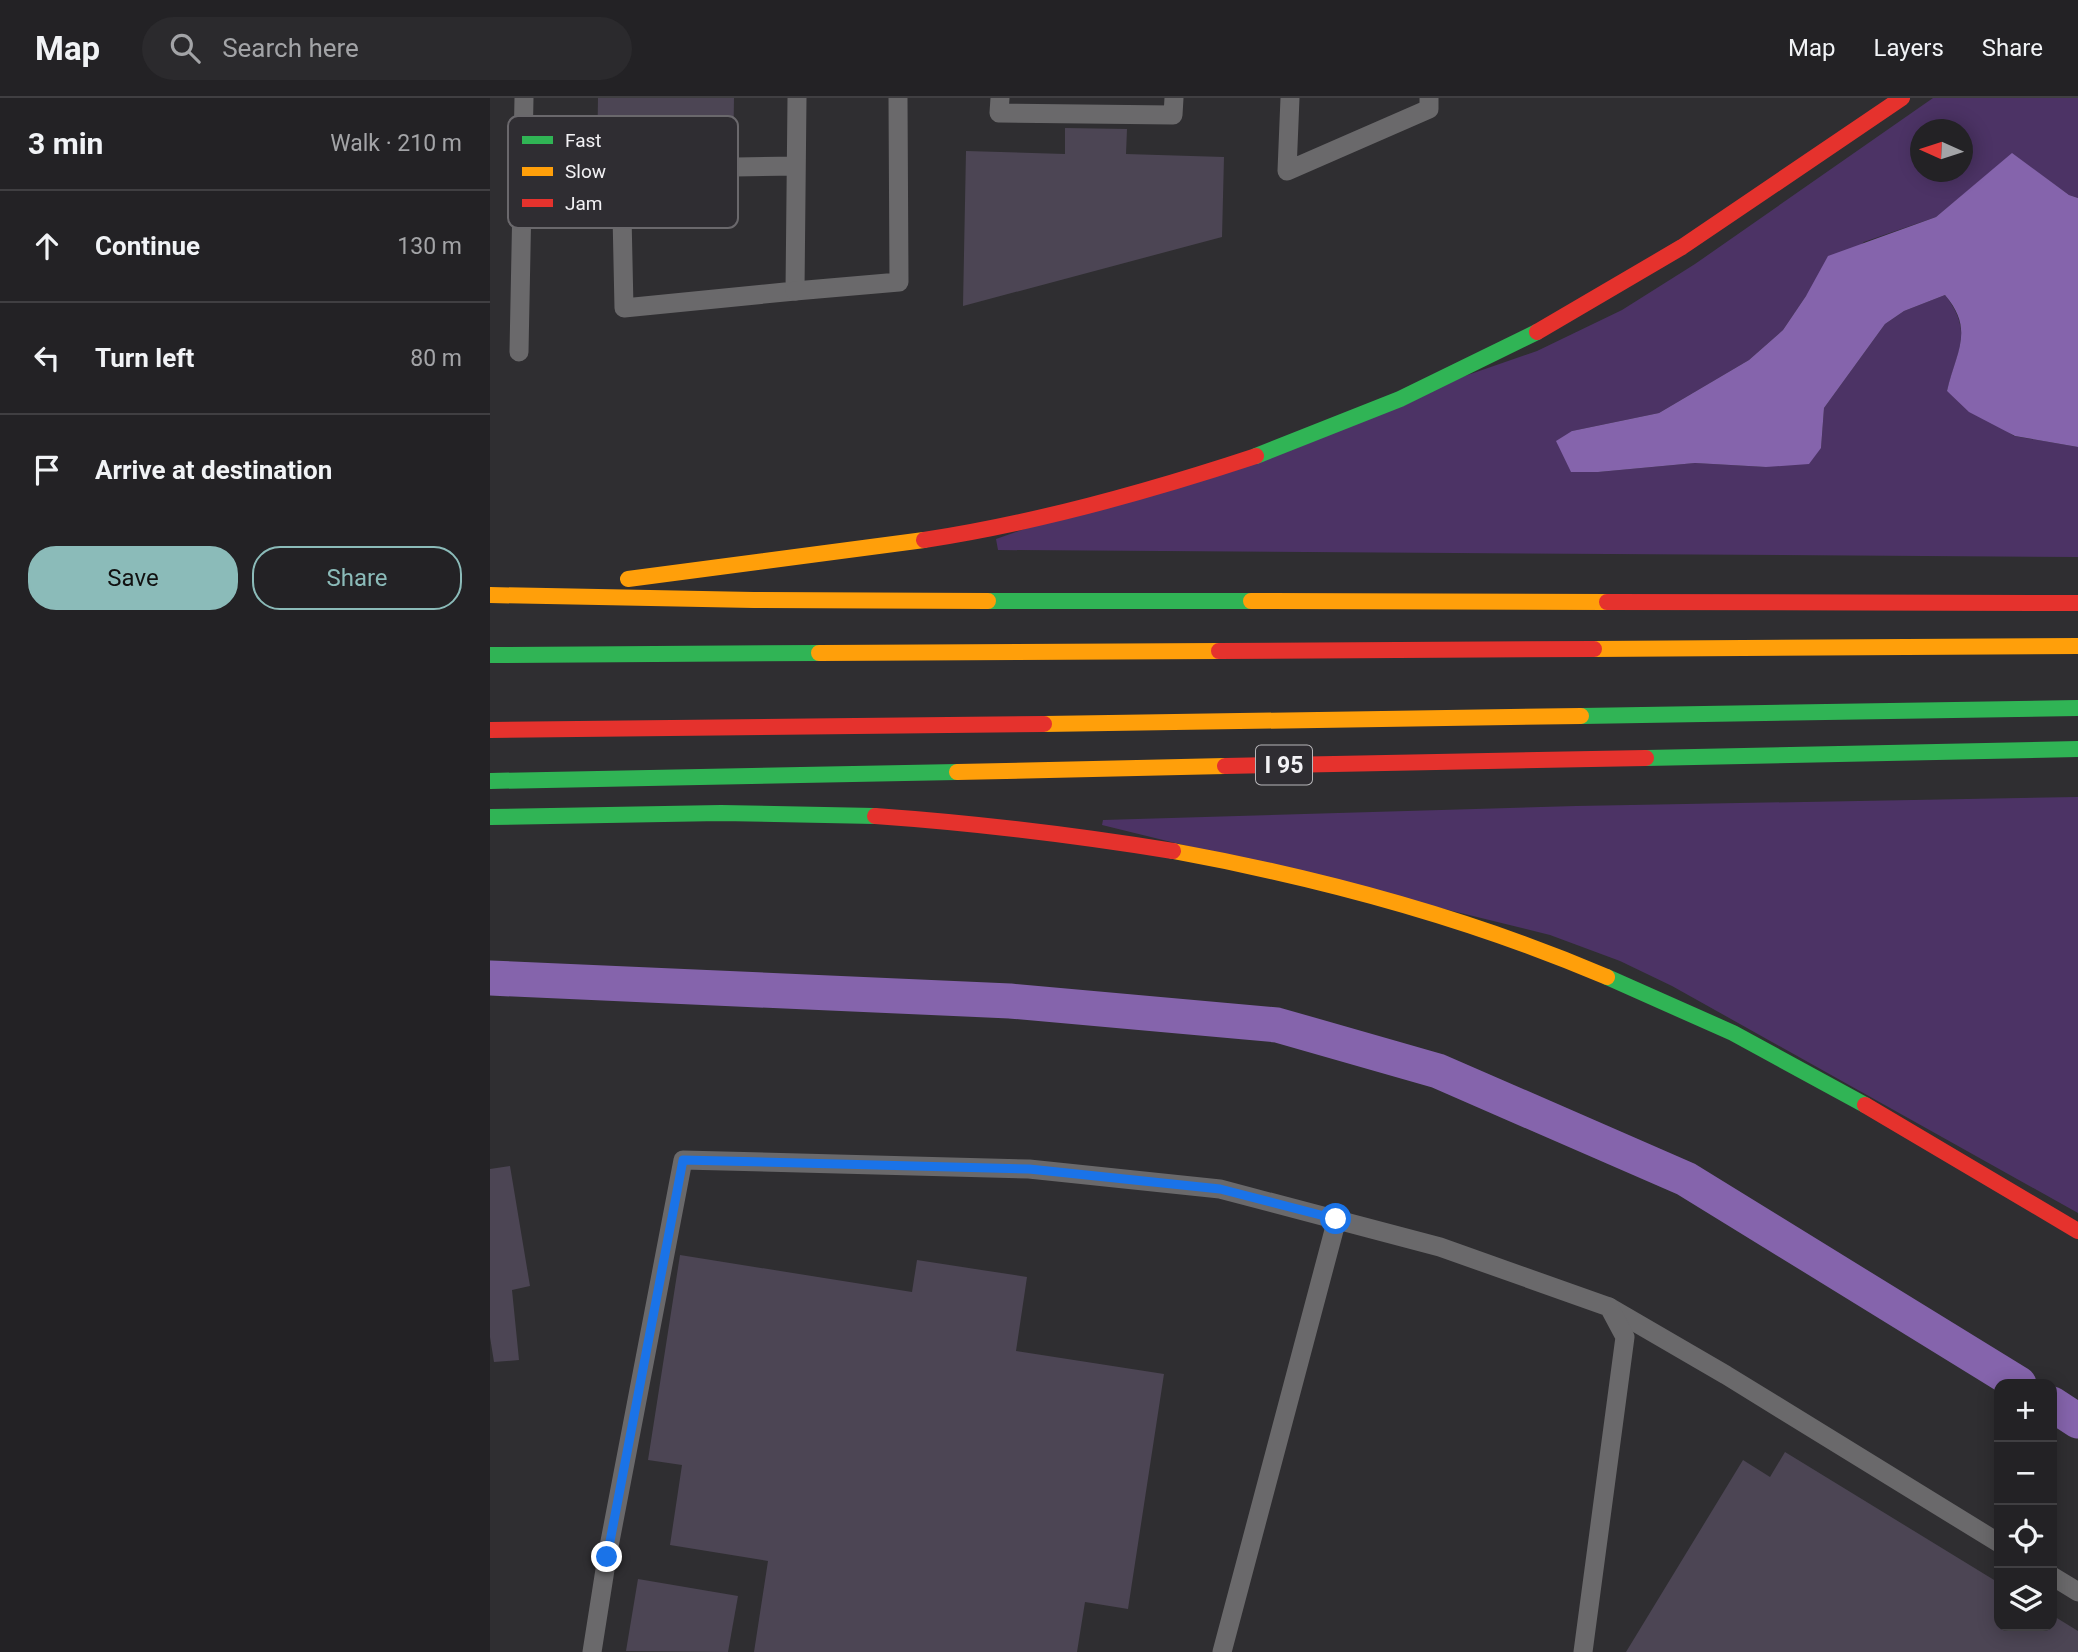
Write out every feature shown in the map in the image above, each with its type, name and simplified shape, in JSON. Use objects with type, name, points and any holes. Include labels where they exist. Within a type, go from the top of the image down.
[{"type":"highway","points":[[509,594],[955,536],[1114,501],[1269,452],[1427,387],[1585,305],[1744,207],[1902,98]]},
{"type":"highway","points":[[490,595],[768,600],[2078,603]]},
{"type":"highway","points":[[490,655],[2078,646]]},
{"type":"highway","points":[[490,730],[2078,708]]},
{"type":"highway","name":"I 95","points":[[490,781],[2078,749]]},
{"type":"highway","points":[[490,817],[783,814],[955,821],[1141,846],[1288,876],[1363,895],[1559,958],[1685,1010],[1791,1064],[2078,1231]]},
{"type":"lane","points":[[524,98],[524,116]]},
{"type":"lane","points":[[795,291],[797,98]]},
{"type":"lane","points":[[622,228],[624,309],[899,282],[898,98]]},
{"type":"lane","points":[[1000,98],[999,113],[1094,106],[1173,115],[1174,98]]},
{"type":"lane","points":[[1290,98],[1287,171],[1429,108],[1429,98]]},
{"type":"lane","points":[[738,167],[796,166]]},
{"type":"lane","points":[[519,352],[521,228]]},
{"type":"lane","points":[[592,1652],[607,1557],[683,1160],[1029,1169],[1220,1189],[1440,1247],[1609,1307],[1994,1540]]},
{"type":"lane","points":[[1222,1652],[1336,1219]]},
{"type":"lane","points":[[1583,1652],[1625,1336],[1609,1307]]},
{"type":"lane","points":[[2057,1579],[2078,1592]]},
{"type":"shaded area","points":[[1933,98],[2078,98],[2078,198],[2069,195],[2012,154],[1936,217],[1864,242],[1806,296],[1783,330],[1749,360],[1659,413],[1572,431],[1572,472],[1695,463],[1766,467],[1821,448],[1824,408],[1885,324],[1904,311],[1945,295],[1954,308],[1961,331],[1961,342],[1947,391],[2014,436],[2078,447],[2078,557],[998,550],[996,539],[1537,351],[1622,310],[1695,264]]},
{"type":"shaded area","points":[[2012,153],[2069,195],[2078,198],[2078,447],[2015,436],[1969,412],[1947,391],[1961,342],[1961,330],[1954,308],[1945,295],[1904,311],[1885,324],[1824,408],[1821,448],[1809,464],[1766,467],[1695,463],[1571,472],[1556,441],[1572,431],[1659,413],[1749,360],[1783,330],[1828,256],[1936,217]]},
{"type":"shaded area","points":[[2078,797],[2078,1213],[1672,986],[1620,961],[1550,935],[1102,825],[1103,820],[1576,806]]},
{"type":"building","points":[[598,98],[734,98],[734,116],[598,116]]},
{"type":"building","points":[[1065,128],[1127,129],[1126,154],[1224,157],[1222,237],[963,306],[966,151],[1065,154]]},
{"type":"building","points":[[510,1166],[530,1286],[512,1290],[519,1360],[494,1362],[490,1337],[490,1169]]},
{"type":"building","points":[[680,1255],[912,1292],[917,1260],[1027,1277],[1016,1351],[1164,1374],[1128,1609],[1085,1602],[1077,1652],[754,1652],[768,1561],[670,1545],[682,1465],[648,1460]]},
{"type":"building","points":[[1785,1452],[1994,1580],[1994,1631],[2057,1631],[2057,1618],[2078,1631],[2078,1652],[1626,1652],[1743,1460],[1770,1477]]},
{"type":"building","points":[[638,1579],[738,1596],[728,1652],[626,1651]]},
{"type":"waterway","points":[[490,978],[1010,1001],[1277,1025],[1438,1071],[1686,1179],[2011,1379]]},
{"type":"waterway","points":[[2057,1407],[2078,1421]]},
{"type":"traffic: fast","points":[[1256,456],[1400,399],[1537,332]]},
{"type":"traffic: fast","points":[[988,601],[1251,601]]},
{"type":"traffic: fast","points":[[490,655],[819,653]]},
{"type":"traffic: fast","points":[[1581,716],[2078,708]]},
{"type":"traffic: fast","points":[[1646,758],[2078,749]]},
{"type":"traffic: fast","points":[[490,781],[957,772]]},
{"type":"traffic: fast","points":[[490,817],[721,813],[875,816]]},
{"type":"traffic: fast","points":[[1607,977],[1733,1033],[1865,1105]]},
{"type":"traffic: slow","points":[[628,579],[924,540]]},
{"type":"traffic: slow","points":[[490,595],[988,601]]},
{"type":"traffic: slow","points":[[1251,601],[1607,602]]},
{"type":"traffic: slow","points":[[1594,649],[2078,646]]},
{"type":"traffic: slow","points":[[819,653],[1219,651]]},
{"type":"traffic: slow","points":[[1044,724],[1581,716]]},
{"type":"traffic: slow","points":[[957,772],[1225,766]]},
{"type":"traffic: slow","points":[[1173,851],[1283,874],[1393,902],[1502,936],[1607,977]]},
{"type":"traffic: jam","points":[[1537,332],[1682,247],[1902,98]]},
{"type":"traffic: jam","points":[[924,540],[1008,525],[1092,505],[1256,456]]},
{"type":"traffic: jam","points":[[1607,602],[2078,603]]},
{"type":"traffic: jam","points":[[1219,651],[1594,649]]},
{"type":"traffic: jam","points":[[490,730],[1044,724]]},
{"type":"traffic: jam","points":[[1225,766],[1646,758]]},
{"type":"traffic: jam","points":[[875,816],[1024,830],[1173,851]]},
{"type":"traffic: jam","points":[[1865,1105],[2078,1231]]},
{"type":"route","points":[[607,1557],[683,1160],[1029,1169],[1220,1189],[1336,1219]]}]
